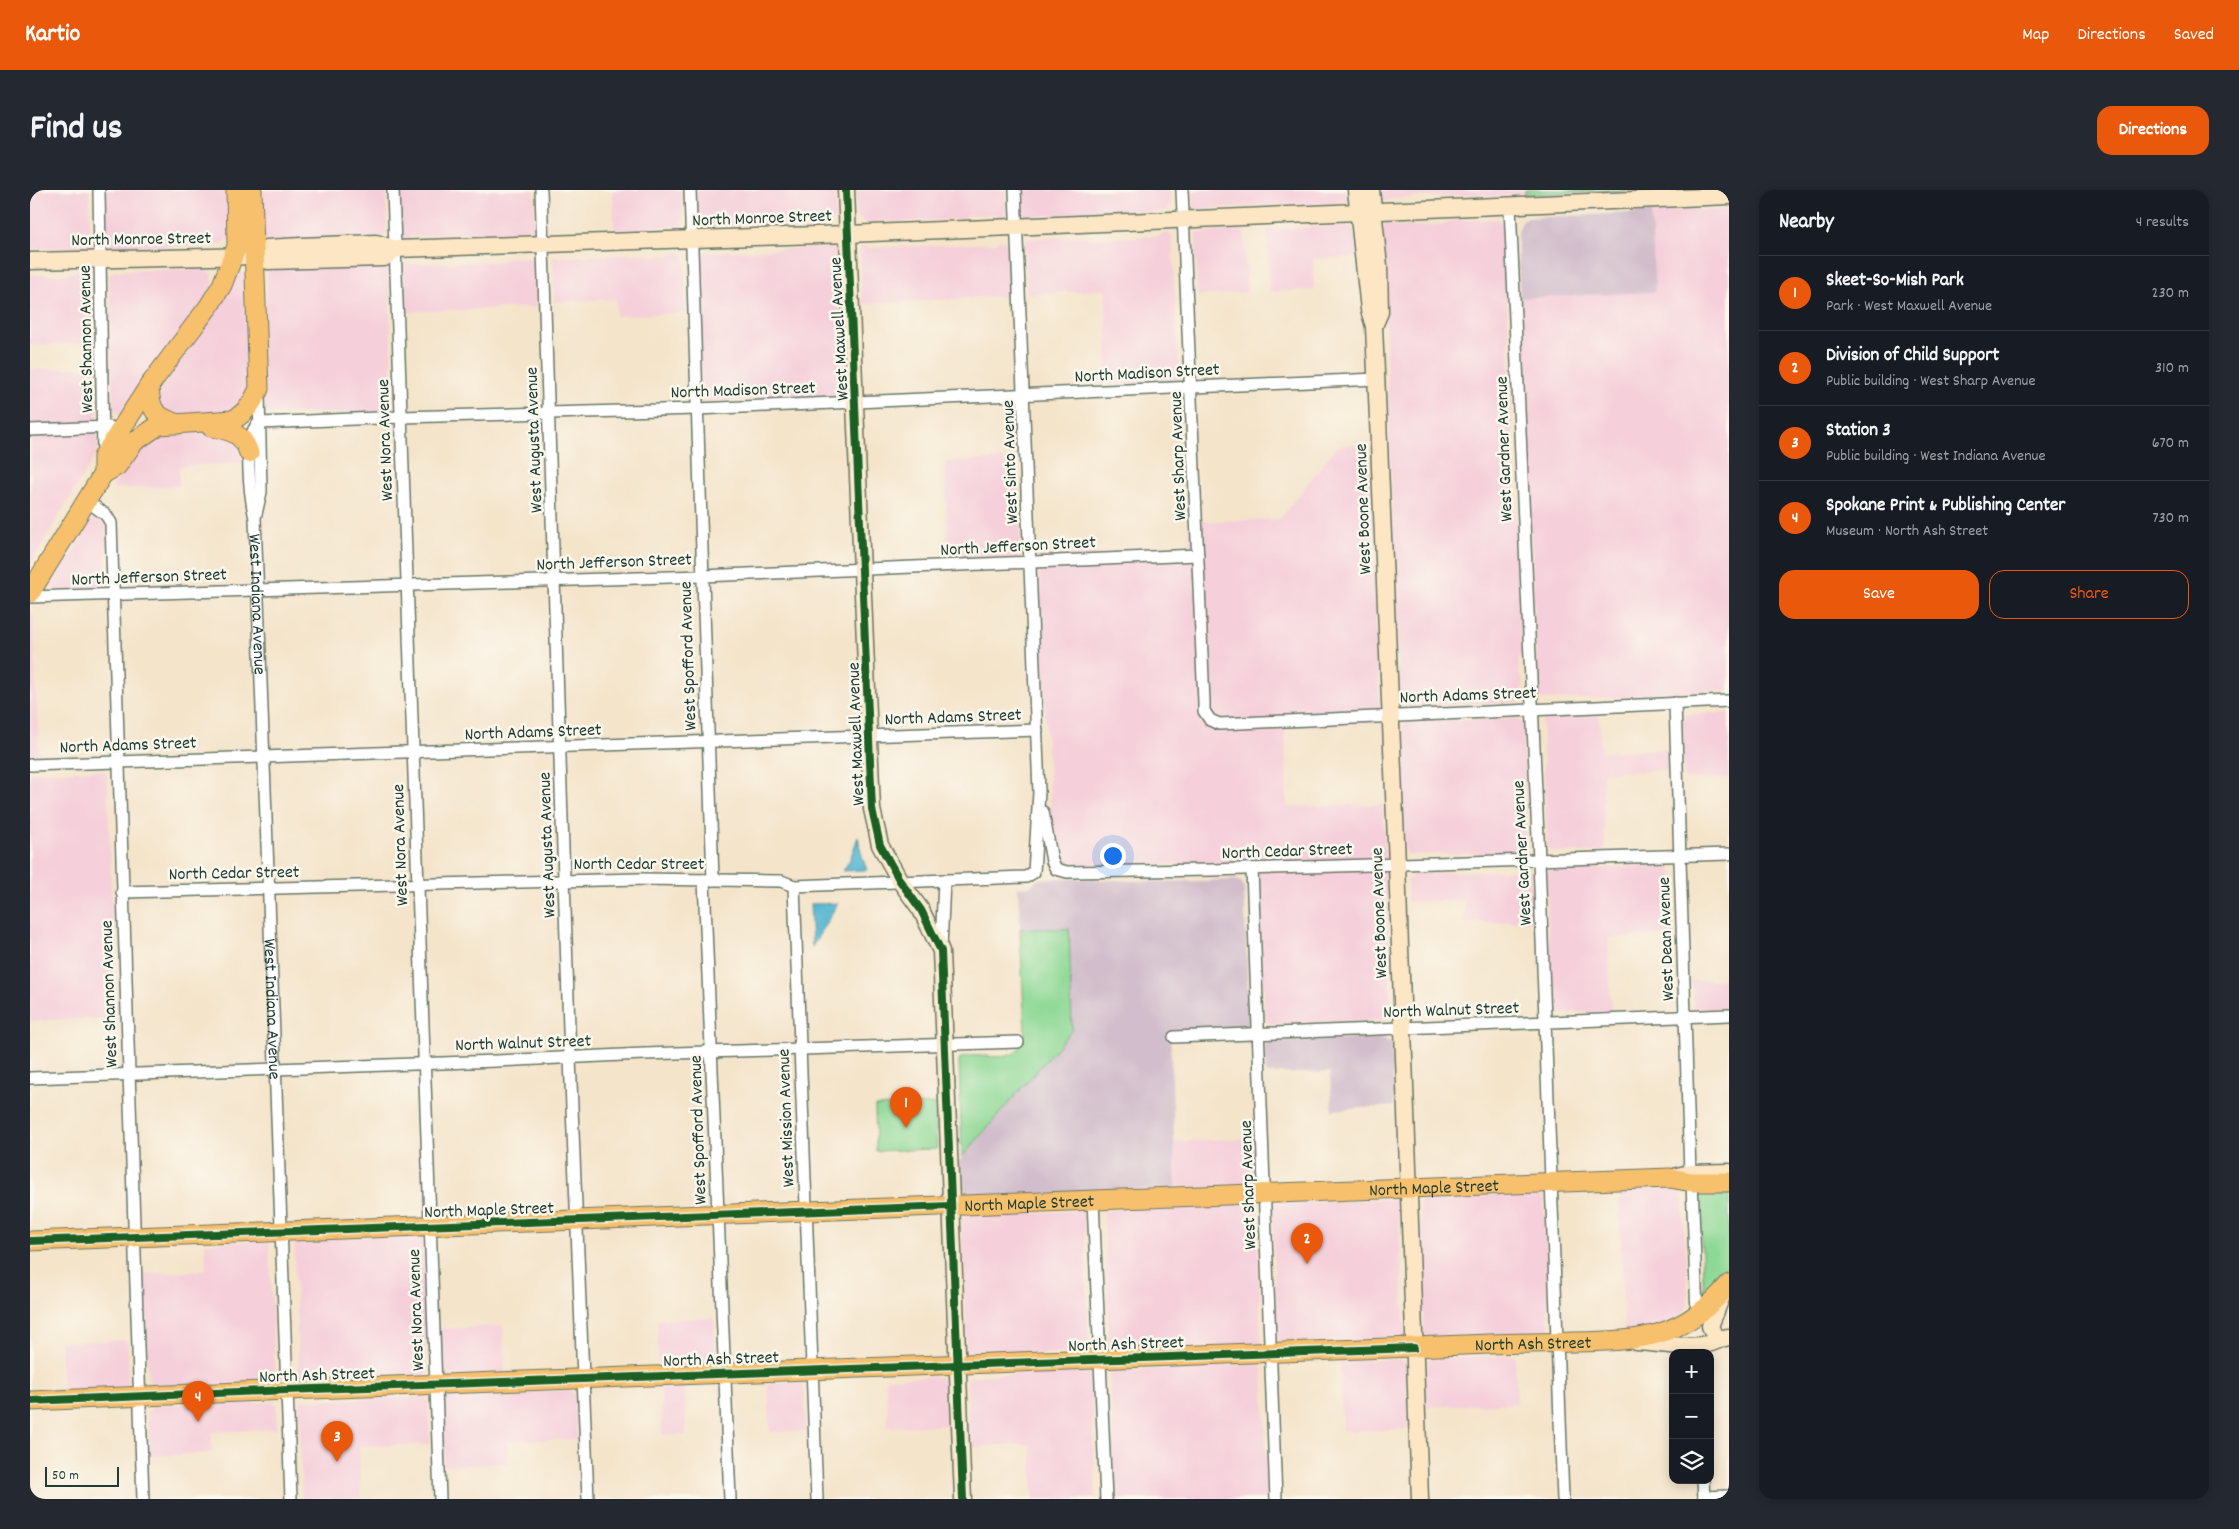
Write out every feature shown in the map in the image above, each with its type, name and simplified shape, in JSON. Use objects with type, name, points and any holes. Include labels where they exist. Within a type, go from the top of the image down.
[{"type":"main road","points":[[30,595],[86,500],[126,440],[125,432],[113,427],[145,392],[216,297],[235,256],[238,236],[236,190]]},
{"type":"main road","name":"West Indiana Avenue","points":[[252,190],[259,389]]},
{"type":"main road","name":"West Maxwell Avenue","points":[[846,190],[864,570],[872,809],[880,845],[900,881],[920,910],[941,951],[943,1045],[962,1499]]},
{"type":"main road","name":"West Boone Avenue","points":[[1356,190],[1366,212],[1380,312],[1374,326],[1397,864],[1420,1499]]},
{"type":"main road","name":"West Boone Avenue","points":[[1366,212],[1371,190]]},
{"type":"main road","name":"North Monroe Street","points":[[30,260],[235,256],[254,256],[268,261],[384,258],[396,250],[848,234],[1729,196]]},
{"type":"main road","points":[[111,465],[134,442],[159,425],[233,420],[252,405],[259,389]]},
{"type":"main road","points":[[145,392],[150,398],[154,411],[162,418],[187,424],[226,429],[237,434],[245,442],[249,453]]},
{"type":"main road","name":"North Maple Street","points":[[1691,1178],[1729,1172]]},
{"type":"main road","name":"North Maple Street","points":[[30,1241],[1552,1182],[1691,1178],[1729,1182]]},
{"type":"main road","points":[[1714,1329],[1726,1288]]},
{"type":"main road","name":"North Ash Street","points":[[30,1401],[1556,1342],[1627,1341],[1697,1349],[1708,1344],[1714,1329],[1668,1331],[1627,1341]]},
{"type":"street","name":"West Shannon Avenue","points":[[98,190],[113,427]]},
{"type":"street","name":"West Nora Avenue","points":[[393,190],[434,1384],[440,1499]]},
{"type":"street","name":"West Augusta Avenue","points":[[541,190],[550,412],[570,1058],[588,1499]]},
{"type":"street","name":"West Spofford Avenue","points":[[690,190],[708,743],[711,1052],[730,1499]]},
{"type":"street","name":"West Sinto Avenue","points":[[1015,190],[1039,792],[1034,872]]},
{"type":"street","name":"West Sharp Avenue","points":[[1182,190],[1192,387],[1204,711],[1210,720]]},
{"type":"street","name":"West Gardner Avenue","points":[[1510,206],[1546,1022],[1562,1499]]},
{"type":"street","name":"North Madison Street","points":[[260,423],[856,403],[1377,379]]},
{"type":"street","name":"West Indiana Avenue","points":[[255,518],[261,492],[259,389]]},
{"type":"street","name":"West Indiana Avenue","points":[[260,423],[254,428],[249,453],[250,492],[255,518],[258,590],[291,1499]]},
{"type":"street","points":[[30,430],[113,427]]},
{"type":"street","name":"West Shannon Avenue","points":[[86,500],[106,515],[111,523],[143,1499]]},
{"type":"street","name":"North Jefferson Street","points":[[30,595],[113,595],[407,584],[702,576],[1198,555]]},
{"type":"street","name":"North Adams Street","points":[[1210,720],[1219,724],[1729,701]]},
{"type":"street","name":"West Dean Avenue","points":[[1675,703],[1691,1178],[1714,1329]]},
{"type":"street","name":"North Adams Street","points":[[30,765],[708,743],[1037,730]]},
{"type":"street","name":"West Sinto Avenue","points":[[1039,792],[1052,861],[1056,870]]},
{"type":"street","name":"North Cedar Street","points":[[1056,870],[1067,872],[1252,869],[1729,854]]},
{"type":"street","name":"West Sharp Avenue","points":[[1252,869],[1276,1499]]},
{"type":"street","name":"North Cedar Street","points":[[122,892],[565,881],[786,881],[794,886],[1026,877],[1034,872]]},
{"type":"street","name":"West Maxwell Avenue","points":[[941,951],[944,880]]},
{"type":"street","name":"West Mission Avenue","points":[[794,886],[817,1499]]},
{"type":"street","name":"North Walnut Street","points":[[1174,1037],[1729,1015]]},
{"type":"street","name":"North Walnut Street","points":[[30,1078],[1018,1042]]},
{"type":"street","points":[[1093,1200],[1106,1499]]},
{"type":"street","points":[[1703,1484],[1704,1498],[1729,1496]]},
{"type":"shaded area","points":[[30,190],[89,190],[90,232],[93,241],[90,247],[85,250],[70,247],[30,249]]},
{"type":"shaded area","points":[[106,190],[231,190],[230,240],[224,243],[180,246],[111,247],[104,241],[107,228]]},
{"type":"shaded area","points":[[258,190],[386,190],[387,233],[381,239],[262,241]]},
{"type":"shaded area","points":[[400,190],[534,190],[535,234],[528,235],[526,232],[410,236],[408,239],[403,239],[401,235]]},
{"type":"shaded area","points":[[613,190],[682,190],[683,229],[677,230],[673,226],[614,231]]},
{"type":"shaded area","points":[[696,190],[835,190],[836,216],[830,224],[821,221],[707,226],[699,229]]},
{"type":"shaded area","points":[[856,190],[1005,190],[1006,214],[1000,217],[997,214],[967,215],[962,219],[866,223],[857,217]]},
{"type":"shaded area","points":[[1022,190],[1170,190],[1170,206],[1165,211],[1025,216],[1023,213]]},
{"type":"shaded area","points":[[1193,190],[1350,190],[1349,200],[1344,203],[1194,209]]},
{"type":"shaded area","points":[[1376,190],[1525,190],[1525,195],[1393,198],[1384,202],[1379,199]]},
{"type":"shaded area","points":[[1729,209],[1729,690],[1684,692],[1659,696],[1542,700],[1538,693],[1520,298],[1655,292],[1651,212]]},
{"type":"shaded area","points":[[1651,212],[1655,292],[1520,298],[1517,235],[1522,222],[1528,218]]},
{"type":"shaded area","points":[[1496,219],[1502,223],[1504,228],[1522,654],[1518,659],[1519,675],[1523,680],[1523,694],[1515,702],[1408,707],[1401,702],[1399,697],[1382,230],[1387,224],[1393,224],[1393,227],[1444,225],[1451,221]]},
{"type":"shaded area","points":[[1353,227],[1360,257],[1313,259],[1314,290],[1270,292],[1267,229]]},
{"type":"shaded area","points":[[1244,230],[1247,292],[1197,296],[1196,233]]},
{"type":"shaded area","points":[[1164,233],[1172,236],[1179,383],[1108,385],[1106,290],[1027,294],[1025,243],[1028,239],[1086,236],[1089,239],[1159,236]]},
{"type":"shaded area","points":[[1001,239],[1007,244],[1010,296],[862,304],[860,250],[863,245],[870,248],[995,243]]},
{"type":"shaded area","points":[[836,247],[843,390],[840,396],[705,402],[702,398],[698,253]]},
{"type":"shaded area","points":[[676,253],[684,254],[686,313],[616,316],[616,299],[554,302],[553,257],[646,254],[650,256],[672,255]]},
{"type":"shaded area","points":[[508,258],[534,258],[537,307],[403,312],[402,262],[412,264],[502,261]]},
{"type":"shaded area","points":[[385,264],[389,272],[393,412],[268,414],[265,407],[262,332],[266,309],[267,272],[272,268]]},
{"type":"shaded area","points":[[204,269],[212,274],[214,286],[121,413],[117,413],[113,407],[110,291],[107,276],[114,271]]},
{"type":"shaded area","points":[[76,271],[87,271],[92,274],[94,279],[92,289],[94,343],[30,345],[30,275],[66,275]]},
{"type":"shaded area","points":[[242,272],[246,278],[253,386],[237,411],[212,418],[159,413],[159,392],[235,273]]},
{"type":"shaded area","points":[[94,367],[98,451],[30,564],[30,547],[32,546],[30,370]]},
{"type":"shaded area","points":[[170,430],[186,433],[222,433],[241,443],[242,463],[179,466],[179,486],[111,489],[143,443]]},
{"type":"shaded area","points":[[1369,444],[1380,722],[1285,728],[1287,807],[1383,804],[1391,1014],[1390,1018],[1386,1020],[1270,1024],[1265,1019],[1258,861],[1062,868],[1054,863],[1045,716],[1039,556],[1190,551],[1189,522],[1280,519],[1337,446]]},
{"type":"shaded area","points":[[1016,458],[1021,557],[948,561],[945,462]]},
{"type":"shaded area","points":[[95,515],[99,515],[107,524],[106,584],[100,590],[53,591],[52,584]]},
{"type":"shaded area","points":[[33,612],[39,759],[30,759],[30,618]]},
{"type":"shaded area","points":[[1729,713],[1729,778],[1684,779],[1682,721],[1684,717],[1688,714]]},
{"type":"shaded area","points":[[1599,715],[1601,752],[1667,749],[1668,770],[1602,773],[1605,852],[1553,852],[1547,847],[1542,722],[1548,717]]},
{"type":"shaded area","points":[[1516,718],[1523,724],[1527,849],[1523,852],[1409,855],[1405,850],[1401,733],[1405,724],[1408,722]]},
{"type":"shaded area","points":[[103,770],[107,774],[116,1018],[30,1021],[30,773]]},
{"type":"shaded area","points":[[1667,865],[1672,869],[1674,935],[1608,938],[1611,1012],[1552,1013],[1546,871]]},
{"type":"shaded area","points":[[1526,870],[1531,873],[1533,921],[1465,923],[1464,900],[1407,902],[1408,879],[1417,873]]},
{"type":"shaded area","points":[[1063,878],[1162,882],[1235,880],[1241,882],[1244,887],[1249,1025],[1246,1028],[1170,1031],[1176,1189],[963,1197],[960,1193],[958,1162],[1072,1030],[1068,929],[1020,929],[1018,887],[1030,886],[1039,879]]},
{"type":"shaded area","points":[[1729,979],[1729,1008],[1697,1009],[1694,1007],[1691,981]]},
{"type":"shaded area","points":[[1382,1037],[1392,1044],[1394,1106],[1332,1110],[1330,1072],[1266,1074],[1265,1046],[1268,1042]]},
{"type":"shaded area","points":[[1254,1138],[1256,1180],[1252,1185],[1176,1189],[1175,1142]]},
{"type":"shaded area","points":[[1678,1188],[1682,1191],[1688,1302],[1686,1309],[1675,1322],[1624,1333],[1619,1190]]},
{"type":"shaded area","points":[[1538,1193],[1544,1199],[1549,1333],[1424,1340],[1420,1199]]},
{"type":"shaded area","points":[[1396,1199],[1398,1202],[1405,1338],[1277,1344],[1272,1207],[1278,1203]]},
{"type":"shaded area","points":[[1254,1205],[1257,1211],[1261,1345],[1109,1350],[1104,1211]]},
{"type":"shaded area","points":[[1083,1212],[1084,1216],[1089,1352],[967,1355],[962,1217],[967,1215]]},
{"type":"shaded area","points":[[417,1235],[423,1240],[427,1377],[299,1381],[294,1242],[297,1240]]},
{"type":"shaded area","points":[[266,1241],[269,1243],[275,1381],[149,1388],[143,1274],[206,1271],[205,1243]]},
{"type":"shaded area","points":[[714,1318],[716,1367],[659,1370],[657,1320]]},
{"type":"shaded area","points":[[503,1326],[505,1375],[441,1376],[439,1329]]},
{"type":"shaded area","points":[[128,1340],[128,1388],[62,1391],[60,1342]]},
{"type":"shaded area","points":[[1515,1355],[1517,1403],[1425,1407],[1423,1363],[1426,1359]]},
{"type":"shaded area","points":[[1400,1359],[1406,1363],[1409,1429],[1342,1431],[1340,1361]]},
{"type":"shaded area","points":[[1258,1365],[1263,1368],[1268,1499],[1115,1499],[1109,1376],[1111,1371]]},
{"type":"shaded area","points":[[1086,1371],[1091,1375],[1096,1499],[1034,1499],[1031,1444],[970,1447],[967,1381],[970,1376]]},
{"type":"shaded area","points":[[886,1378],[943,1378],[945,1382],[948,1425],[888,1427]]},
{"type":"shaded area","points":[[804,1382],[806,1431],[770,1432],[768,1383]]},
{"type":"shaded area","points":[[685,1386],[686,1435],[662,1435],[661,1387]]},
{"type":"shaded area","points":[[569,1390],[575,1395],[577,1439],[507,1441],[508,1463],[444,1466],[442,1401],[444,1397]]},
{"type":"shaded area","points":[[425,1397],[428,1402],[430,1444],[359,1446],[361,1499],[302,1499],[299,1404],[301,1401]]},
{"type":"shaded area","points":[[273,1402],[276,1405],[277,1429],[211,1432],[212,1453],[150,1456],[148,1412],[154,1406]]},
{"type":"green space","points":[[1525,190],[1651,190],[1525,195]]},
{"type":"green space","points":[[1020,929],[1069,929],[1072,1030],[962,1157],[959,1059],[968,1056],[998,1057],[1015,1053],[1025,1034]]},
{"type":"green space","points":[[935,1104],[937,1149],[876,1151],[875,1106]]},
{"type":"green space","points":[[1729,1189],[1729,1274],[1720,1286],[1704,1299],[1699,1190]]},
{"type":"water","points":[[858,837],[867,870],[843,871],[850,859]]},
{"type":"water","points":[[838,903],[812,947],[810,904]]},
{"type":"cycle path","points":[[846,190],[872,809],[880,845],[900,881],[921,910],[941,951],[963,1499]]},
{"type":"cycle path","points":[[30,1241],[950,1206]]},
{"type":"cycle path","points":[[30,1401],[1414,1348]]},
{"type":"place","name":"Skeet-So-Mish Park","points":[[906,1128]]},
{"type":"place","name":"Division of Child Support","points":[[1307,1264]]},
{"type":"place","name":"Spokane Print & Publishing Center","points":[[198,1422]]},
{"type":"place","name":"Station 3","points":[[337,1462]]}]
